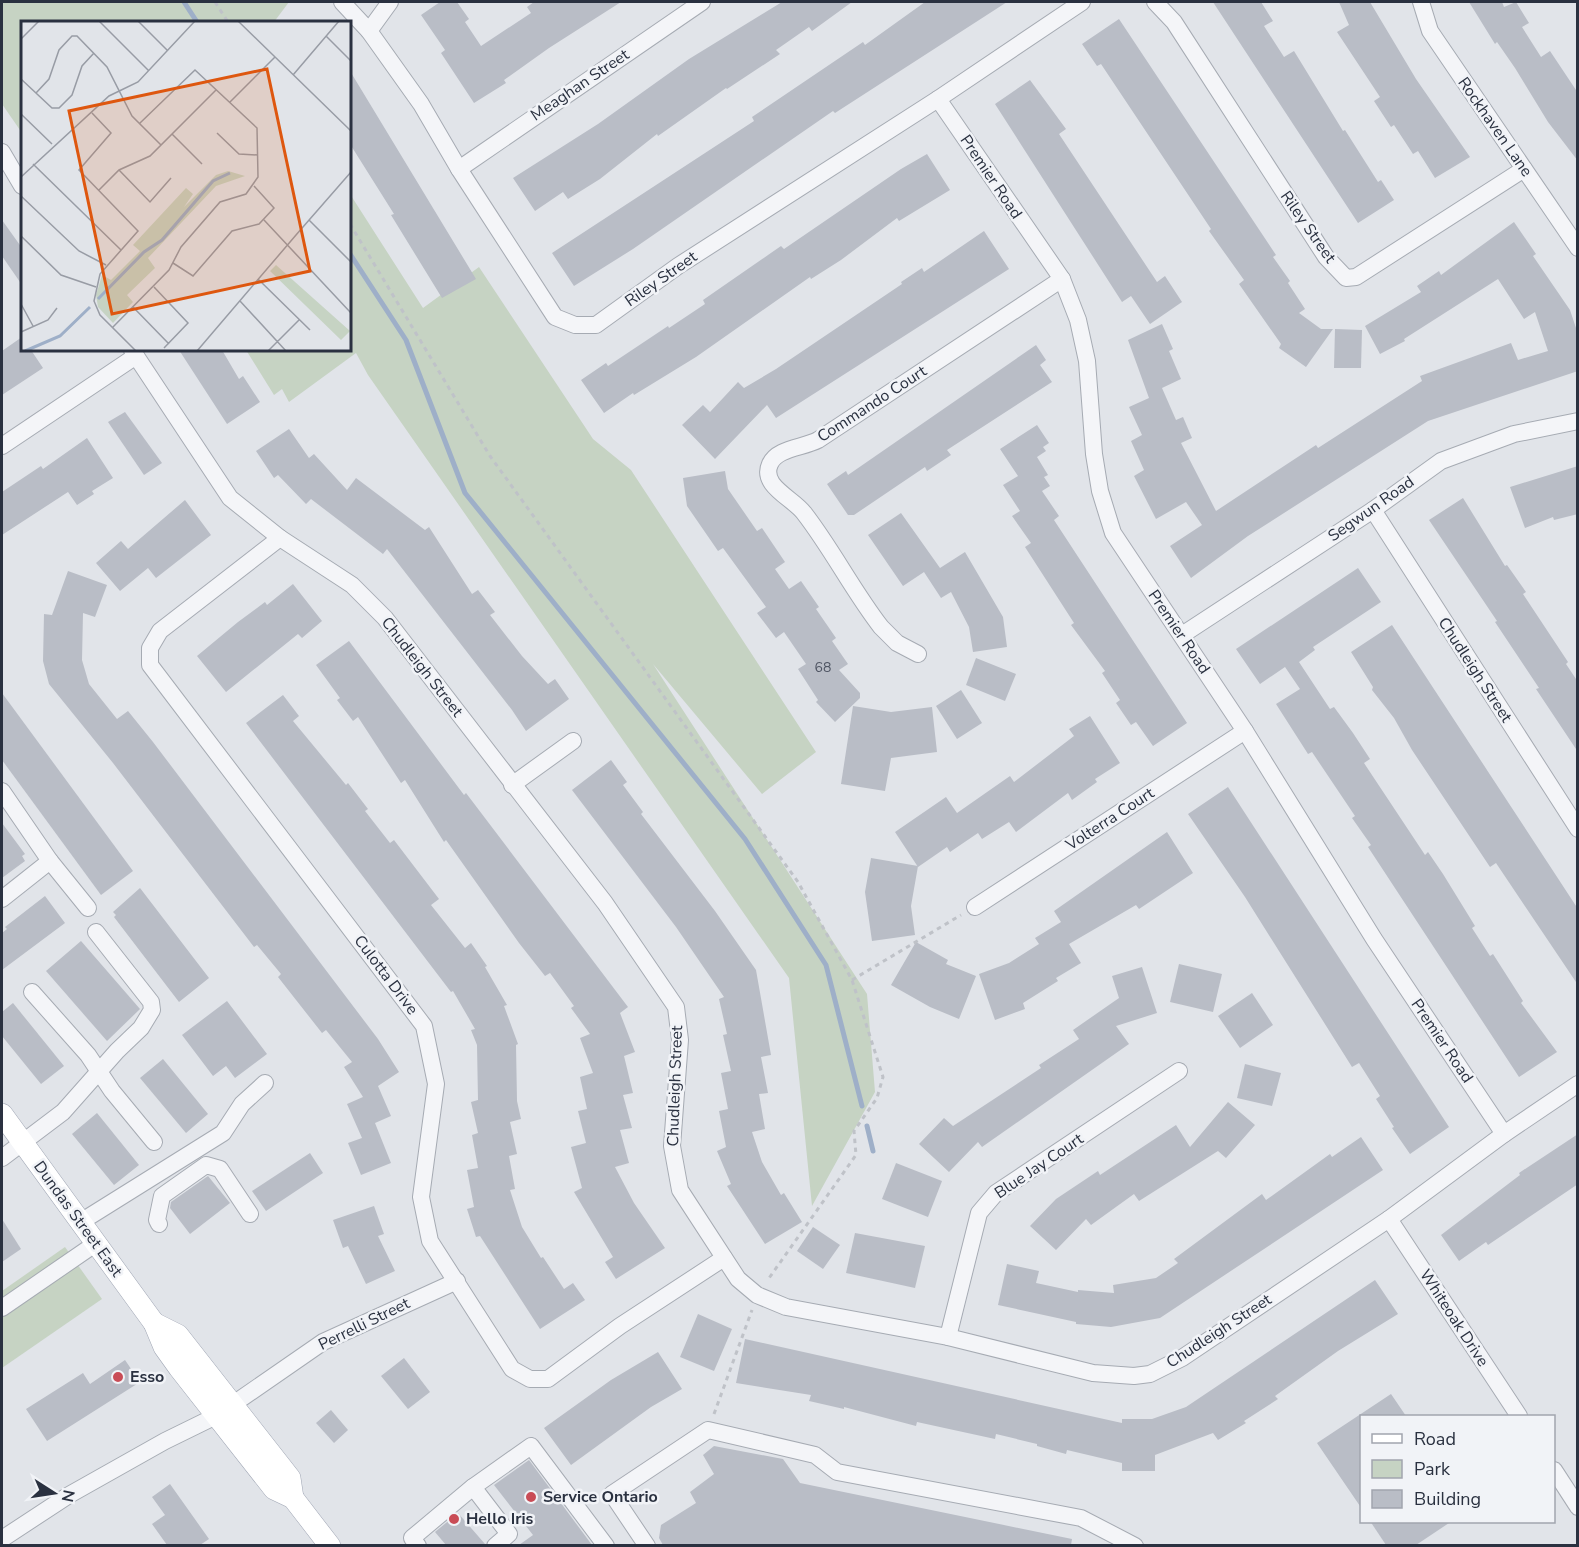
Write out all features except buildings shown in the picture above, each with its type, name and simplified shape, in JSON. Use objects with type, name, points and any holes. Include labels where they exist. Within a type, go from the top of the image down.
[{"type":"main road","name":"Dundas Street East","points":[[2,1114],[79,1223],[154,1323],[178,1335],[225,1410],[290,1478],[293,1498],[330,1545]]},
{"type":"street","name":"Riley Street","points":[[342,2],[369,31],[421,104],[459,169],[555,317],[575,325],[596,325],[678,266],[938,99],[1082,2]]},
{"type":"street","points":[[369,31],[390,2]]},
{"type":"street","name":"Meaghan Street","points":[[459,169],[702,2]]},
{"type":"street","name":"Riley Street","points":[[1155,2],[1174,22],[1326,258],[1346,278],[1356,277],[1524,169]]},
{"type":"street","name":"Rockhaven Lane","points":[[1421,2],[1430,31],[1578,248]]},
{"type":"street","name":"Premier Road","points":[[938,99],[1062,279],[1078,320],[1087,361],[1094,454],[1100,491],[1113,533],[1245,731],[1374,939],[1504,1134]]},
{"type":"street","points":[[2,152],[12,179]]},
{"type":"street","name":"Commando Court","points":[[918,654],[897,643],[881,627],[803,512],[770,482],[768,473],[770,463],[782,452],[804,447],[818,440],[1062,279]]},
{"type":"street","points":[[2,446],[134,353]]},
{"type":"street","name":"Chudleigh Street","points":[[134,353],[230,498],[280,538],[352,585],[385,618],[605,903],[676,1007],[680,1040],[672,1146],[680,1190],[738,1279],[757,1295],[786,1307],[948,1337],[1093,1373],[1134,1376],[1150,1374],[1182,1358],[1389,1219],[1504,1134],[1578,1084]]},
{"type":"street","name":"Segwun Road","points":[[1182,635],[1373,510],[1441,461],[1514,434],[1578,421]]},
{"type":"street","name":"Chudleigh Street","points":[[1373,510],[1578,829]]},
{"type":"street","name":"Culotta Drive","points":[[280,538],[160,631],[150,648],[150,665],[424,1026],[436,1084],[421,1197],[430,1241],[512,1369],[530,1378],[548,1379],[620,1326],[724,1258]]},
{"type":"street","name":"Volterra Court","points":[[975,907],[1245,731]]},
{"type":"street","points":[[512,785],[573,741]]},
{"type":"street","points":[[2,791],[50,861],[88,908]]},
{"type":"street","points":[[2,899],[50,861]]},
{"type":"street","points":[[2,1158],[63,1112],[99,1070],[141,1028],[152,1010],[151,1002],[96,932]]},
{"type":"street","points":[[32,992],[99,1070],[112,1091],[154,1142]]},
{"type":"street","name":"Blue Jay Court","points":[[948,1337],[979,1213],[986,1203],[996,1193],[1179,1071]]},
{"type":"street","points":[[79,1223],[223,1134],[242,1104],[265,1083]]},
{"type":"street","points":[[159,1224],[157,1220],[162,1196],[206,1165],[220,1169],[250,1214]]},
{"type":"street","name":"Whiteoak Drive","points":[[1389,1219],[1518,1415]]},
{"type":"street","points":[[2,1308],[95,1244]]},
{"type":"street","name":"Perrelli Street","points":[[2,1539],[69,1495],[225,1410],[323,1342],[457,1281]]},
{"type":"street","points":[[647,1545],[612,1494],[708,1430],[815,1455],[837,1472],[1081,1518],[1135,1545]]},
{"type":"street","points":[[418,1545],[412,1538],[473,1487],[531,1446],[606,1545]]},
{"type":"street","points":[[1555,1472],[1578,1507]]},
{"type":"street","points":[[473,1487],[509,1534],[495,1545]]},
{"type":"path","points":[[215,2],[227,21]]},
{"type":"path","points":[[351,226],[490,456],[798,882],[852,980],[883,1077],[877,1098],[854,1131],[856,1155],[757,1295],[708,1430]]},
{"type":"path","points":[[852,980],[975,907]]},
{"type":"green space","points":[[2,2],[289,2],[275,21],[21,21],[21,132],[2,104]]},
{"type":"green space","points":[[351,196],[423,308],[479,267],[593,439],[631,470],[816,752],[762,794],[653,664],[867,994],[875,1092],[812,1206],[789,978],[368,375],[356,353],[289,402],[282,389],[274,395],[247,351],[351,351]]},
{"type":"green space","points":[[65,1247],[102,1299],[2,1368],[2,1291]]},
{"type":"waterway","points":[[184,2],[196,21]]},
{"type":"waterway","points":[[351,256],[406,340],[465,493],[745,839],[826,965],[862,1106]]},
{"type":"waterway","points":[[867,1126],[873,1151]]},
{"type":"place","name":"Esso","points":[[118,1377]]},
{"type":"place","name":"Service Ontario","points":[[531,1497]]},
{"type":"place","name":"Hello Iris","points":[[454,1519]]}]
